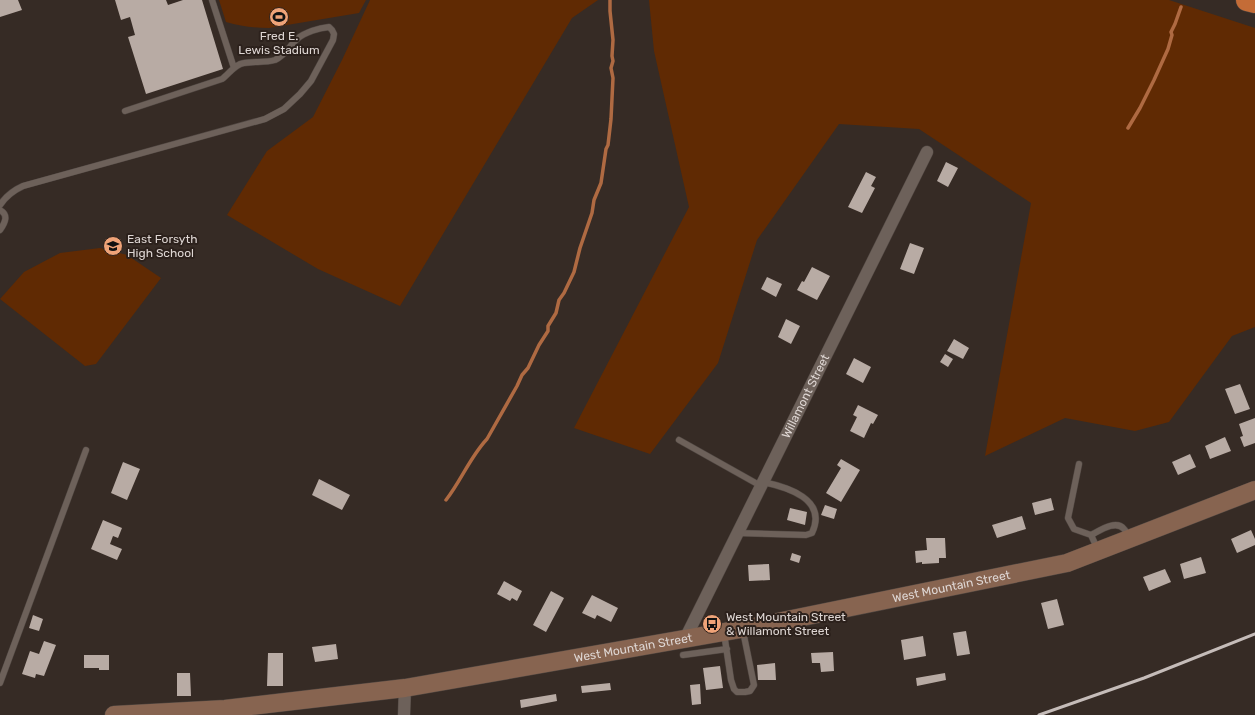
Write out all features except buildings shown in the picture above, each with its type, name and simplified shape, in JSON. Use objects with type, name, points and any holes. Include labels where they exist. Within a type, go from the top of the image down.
[{"type":"highway","points":[[1247,0],[1255,2]]},
{"type":"main road","name":"West Mountain Street","points":[[114,715],[225,709],[405,688],[725,641],[743,629],[1067,564],[1095,543],[1129,539],[1255,490]]},
{"type":"street","name":"Willamont Street","points":[[684,647],[737,533],[927,152]]},
{"type":"street","points":[[404,715],[405,688]]},
{"type":"lane","points":[[212,0],[234,68]]},
{"type":"lane","points":[[0,205],[13,191],[23,186],[265,119],[284,109],[311,81],[331,46],[334,34],[329,27],[318,28],[297,38],[289,50],[276,60],[258,63],[243,63],[234,68],[229,75],[222,79],[125,111]]},
{"type":"lane","points":[[0,210],[6,215],[5,222],[0,230]]},
{"type":"lane","points":[[679,440],[762,484],[786,488],[807,499],[812,505],[815,513],[816,522],[812,533],[806,535],[737,533]]},
{"type":"lane","points":[[0,683],[86,450]]},
{"type":"lane","points":[[1079,464],[1068,518],[1074,529],[1095,543]]},
{"type":"lane","points":[[725,641],[731,680],[734,689],[741,693],[750,691],[754,685],[743,629]]},
{"type":"shaded area","name":"Fred E. Lewis Stadium","points":[[219,0],[366,0],[359,13],[269,28],[258,28],[226,22]]},
{"type":"shaded area","points":[[370,0],[598,0],[572,18],[400,306],[318,269],[227,215],[267,151],[313,117]]},
{"type":"shaded area","points":[[649,0],[1169,0],[1255,28],[1255,327],[1232,336],[1169,422],[1135,431],[1065,418],[985,456],[1031,203],[919,129],[839,124],[757,240],[718,363],[650,454],[574,428],[689,207],[654,51]]},
{"type":"shaded area","points":[[100,248],[127,255],[161,278],[96,364],[85,366],[0,299],[24,272],[60,253]]},
{"type":"waterway","points":[[446,500],[476,453],[487,439],[522,375],[528,368],[539,345],[548,331],[548,326],[556,313],[559,300],[574,272],[580,248],[592,213],[594,200],[601,183],[606,149],[608,145],[613,78],[611,68],[613,61],[613,40],[610,0]]},
{"type":"waterway","points":[[1128,128],[1140,108],[1168,49],[1172,35],[1171,32],[1181,7]]},
{"type":"railway","points":[[1039,715],[1144,678],[1255,634]]},
{"type":"place","name":"Fred E. Lewis Stadium","points":[[279,17]]},
{"type":"place","name":"East Forsyth High School","points":[[113,246]]},
{"type":"place","name":"West Mountain Street & Willamont Street","points":[[712,624]]}]
